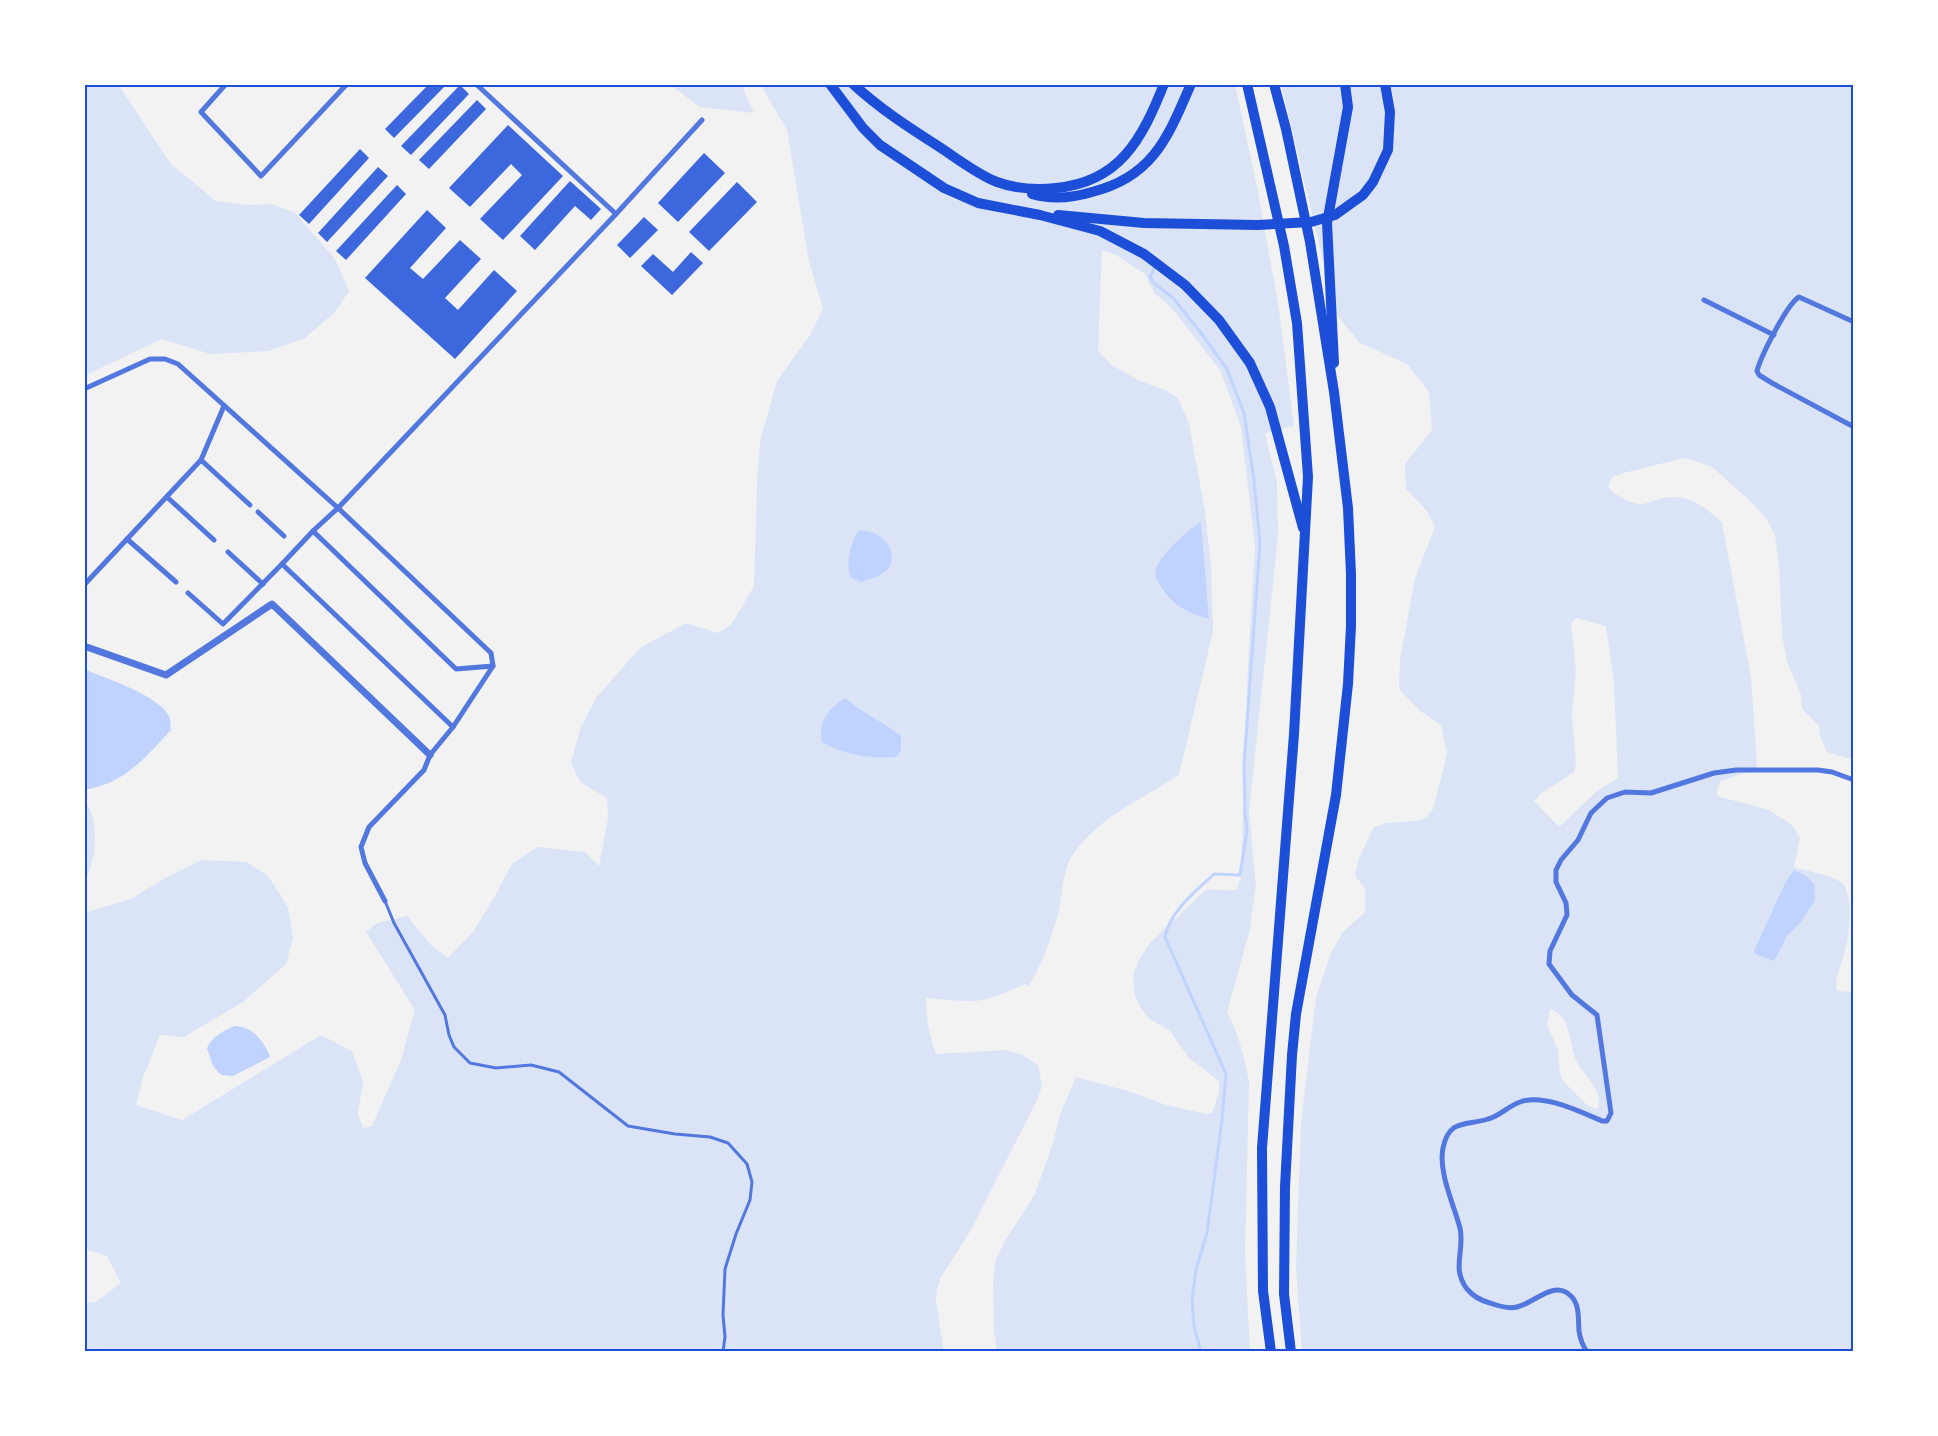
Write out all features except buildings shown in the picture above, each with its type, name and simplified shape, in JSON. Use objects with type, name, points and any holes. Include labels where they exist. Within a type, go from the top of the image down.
[{"type":"highway","points":[[830,84],[863,128],[880,145],[944,188],[978,203],[1040,215],[1100,231],[1144,254],[1185,285],[1219,320],[1250,363],[1270,407],[1306,540]]},
{"type":"highway","points":[[853,84],[884,110],[995,181],[1019,191],[1056,198],[1077,196],[1105,189],[1125,180],[1147,163],[1171,131],[1191,84]]},
{"type":"highway","points":[[995,181],[1039,190],[1075,186],[1101,176],[1124,157],[1143,130],[1164,84]]},
{"type":"highway","points":[[1247,84],[1284,246],[1298,323],[1308,477],[1294,734],[1262,1148],[1263,1291],[1271,1352]]},
{"type":"highway","points":[[1274,84],[1298,181],[1310,242],[1334,392],[1348,508],[1351,626],[1348,684],[1336,795],[1296,1014],[1292,1055],[1285,1187],[1284,1282],[1291,1352]]},
{"type":"highway","points":[[1334,392],[1335,346],[1327,223],[1348,107],[1345,84]]},
{"type":"highway","points":[[1040,215],[1144,223],[1258,225],[1311,222],[1335,214],[1363,195],[1373,182],[1388,150],[1390,112],[1385,84]]},
{"type":"street","points":[[226,84],[201,112],[261,176],[347,84]]},
{"type":"street","points":[[476,84],[616,214]]},
{"type":"street","points":[[188,592],[224,624],[338,508],[702,120]]},
{"type":"street","points":[[1854,322],[1799,297],[1792,301],[1758,367],[1759,375],[1854,427]]},
{"type":"street","points":[[1704,300],[1774,335]]},
{"type":"street","points":[[84,389],[150,359],[165,359],[178,364],[338,508],[491,653],[493,666],[453,727],[430,755],[424,770],[369,827],[361,847],[366,863],[385,901]]},
{"type":"street","points":[[84,585],[201,460],[224,406]]},
{"type":"street","points":[[201,460],[250,505]]},
{"type":"street","points":[[167,497],[214,540]]},
{"type":"street","points":[[258,512],[284,536]]},
{"type":"street","points":[[313,531],[456,669],[493,666]]},
{"type":"street","points":[[127,539],[176,582]]},
{"type":"street","points":[[291,542],[297,548]]},
{"type":"street","points":[[228,552],[263,584]]},
{"type":"street","points":[[282,564],[453,727]]},
{"type":"street","points":[[84,646],[166,675],[272,604],[430,755]]},
{"type":"street","points":[[1587,1352],[1579,1331],[1579,1315],[1576,1306],[1569,1295],[1563,1291],[1553,1290],[1523,1305],[1506,1307],[1486,1302],[1470,1293],[1465,1287],[1460,1278],[1458,1266],[1461,1234],[1442,1158],[1446,1139],[1454,1128],[1460,1124],[1491,1119],[1526,1100],[1549,1102],[1602,1121],[1610,1119],[1597,1015],[1572,995],[1549,964],[1550,951],[1567,915],[1566,903],[1556,882],[1558,865],[1575,846],[1591,813],[1600,803],[1618,793],[1651,793],[1714,773],[1736,770],[1818,770],[1832,772],[1854,780]]},
{"type":"lane","points":[[385,901],[394,923],[445,1016],[454,1047],[470,1063],[496,1068],[531,1065],[559,1072],[628,1126],[710,1137],[728,1143],[747,1164],[753,1182],[750,1200],[725,1269],[723,1352]]},
{"type":"shaded area","points":[[84,84],[118,84],[171,164],[216,201],[248,205],[271,204],[294,212],[335,259],[349,291],[335,312],[305,338],[269,351],[210,354],[162,339],[84,376]]},
{"type":"shaded area","points":[[669,84],[741,84],[754,113],[700,107]]},
{"type":"shaded area","points":[[760,84],[1235,84],[1258,191],[1279,310],[1294,426],[1265,433],[1277,483],[1278,537],[1249,811],[1256,886],[1249,933],[1227,1012],[1238,1037],[1249,1081],[1245,1253],[1250,1352],[997,1352],[994,1333],[993,1281],[996,1259],[1035,1194],[1053,1143],[1060,1114],[1076,1077],[1128,1091],[1166,1105],[1207,1114],[1212,1113],[1219,1093],[1219,1081],[1189,1058],[1170,1031],[1150,1019],[1141,1009],[1135,996],[1133,975],[1149,944],[1204,891],[1237,889],[1241,877],[1248,664],[1255,547],[1241,427],[1220,370],[1169,305],[1154,293],[1145,274],[1116,255],[1102,250],[1098,350],[1110,364],[1178,398],[1189,423],[1205,512],[1211,565],[1213,631],[1179,775],[1106,821],[1081,843],[1066,869],[1060,907],[1052,933],[1042,961],[1028,987],[1025,984],[998,996],[976,1001],[926,998],[928,1026],[936,1054],[1007,1050],[1023,1055],[1038,1065],[1042,1086],[971,1230],[941,1277],[936,1301],[944,1352],[84,1352],[84,1303],[95,1302],[121,1283],[107,1256],[84,1249],[84,913],[131,899],[201,860],[247,862],[268,876],[288,907],[293,938],[286,964],[243,1002],[184,1037],[160,1035],[142,1080],[136,1105],[182,1120],[321,1035],[352,1051],[363,1082],[358,1114],[363,1128],[372,1126],[401,1060],[415,1010],[366,932],[377,923],[407,916],[431,945],[448,958],[473,932],[512,864],[537,847],[585,852],[599,866],[608,818],[607,798],[580,782],[571,763],[580,729],[596,698],[640,648],[686,623],[718,633],[731,625],[754,586],[760,441],[777,381],[810,335],[823,309],[809,261],[787,130]],"holes":[[[1201,521],[1209,619],[1175,604],[1163,591],[1155,574],[1178,541]]]},
{"type":"shaded area","points":[[1281,84],[1854,84],[1854,760],[1827,752],[1820,736],[1819,726],[1802,709],[1801,695],[1787,662],[1782,635],[1779,566],[1775,535],[1766,518],[1712,467],[1684,458],[1612,477],[1608,486],[1616,494],[1637,504],[1673,497],[1687,499],[1706,509],[1722,523],[1751,677],[1757,765],[1751,773],[1739,774],[1721,781],[1717,796],[1769,810],[1792,825],[1800,838],[1794,867],[1838,880],[1846,889],[1848,896],[1850,916],[1848,936],[1836,986],[1837,991],[1854,992],[1854,1352],[1302,1352],[1296,1268],[1301,1122],[1316,997],[1331,953],[1342,933],[1365,912],[1366,891],[1355,875],[1359,858],[1374,827],[1386,823],[1416,821],[1427,817],[1433,809],[1447,754],[1441,725],[1420,711],[1399,689],[1400,660],[1415,578],[1435,527],[1427,511],[1406,489],[1405,464],[1432,430],[1429,392],[1407,364],[1360,343],[1336,314]],"holes":[[[1576,618],[1606,626],[1614,683],[1618,778],[1597,791],[1559,827],[1534,801],[1540,794],[1574,772],[1576,764],[1572,714],[1576,670],[1571,623]],[[1785,883],[1800,923],[1787,936],[1753,953]],[[1550,1009],[1557,1012],[1566,1023],[1575,1058],[1598,1094],[1598,1108],[1587,1105],[1563,1081],[1560,1074],[1558,1050],[1547,1025]]]},
{"type":"shaded area","points":[[84,799],[93,819],[95,841],[94,853],[84,884]]},
{"type":"water","points":[[1201,521],[1209,619],[1175,604],[1165,593],[1155,575],[1157,566],[1167,551]]},
{"type":"water","points":[[858,531],[876,534],[885,540],[892,560],[887,570],[861,582],[850,577],[848,565],[853,543]]},
{"type":"water","points":[[84,669],[130,688],[154,701],[169,716],[171,730],[143,760],[122,776],[98,787],[84,790]]},
{"type":"water","points":[[845,698],[901,736],[901,750],[896,757],[858,755],[822,742],[822,728],[826,716]]},
{"type":"water","points":[[1794,870],[1806,876],[1814,884],[1815,900],[1800,923],[1787,936],[1774,961],[1753,953],[1785,883]]},
{"type":"water","points":[[235,1026],[247,1029],[257,1036],[270,1057],[233,1076],[221,1075],[213,1066],[207,1048],[219,1034]]},
{"type":"waterway","points":[[1154,269],[1150,277],[1155,284],[1173,298],[1227,369],[1244,413],[1254,480],[1260,544],[1244,764],[1247,831],[1240,875],[1214,874],[1178,910],[1165,937],[1226,1074],[1207,1233],[1196,1270],[1192,1300],[1194,1326],[1201,1352]]}]
